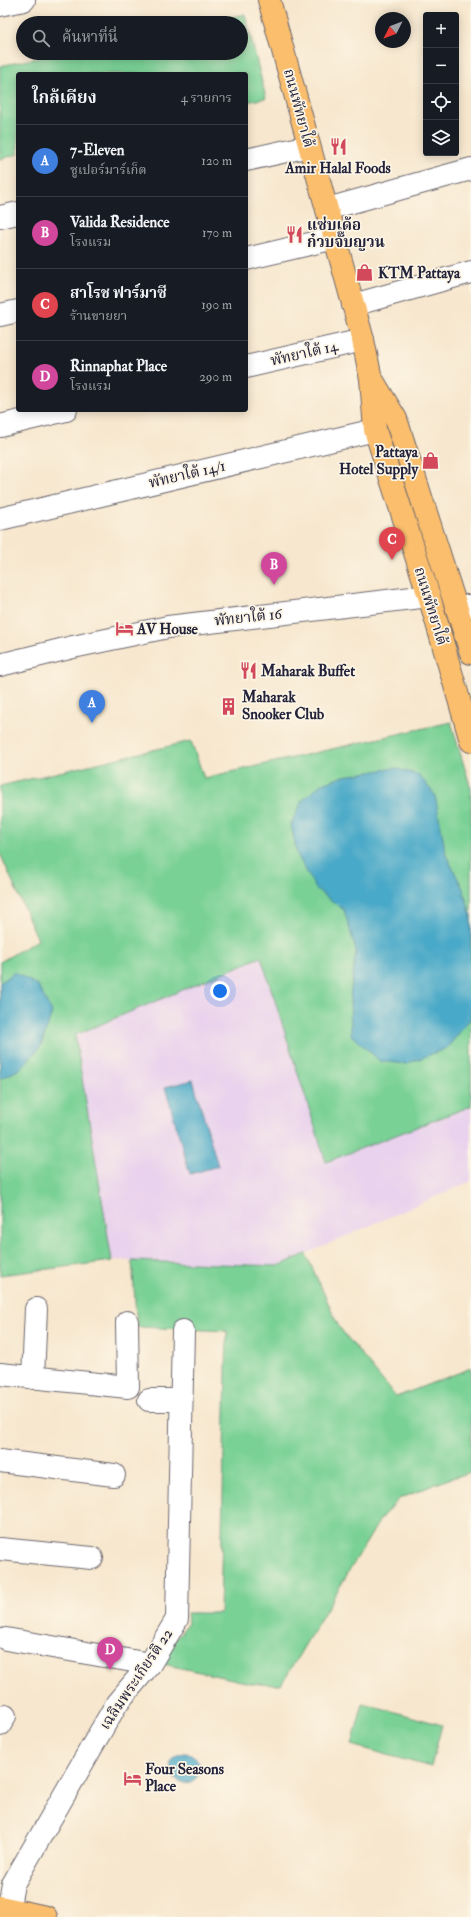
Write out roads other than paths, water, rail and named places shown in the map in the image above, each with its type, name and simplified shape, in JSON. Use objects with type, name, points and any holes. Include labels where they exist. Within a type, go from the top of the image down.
[{"type":"main road","name":"ถนนพัทยาใต้","points":[[269,0],[363,340],[371,379],[375,430],[429,596],[471,741]]},
{"type":"main road","name":"ถนนพัทยาใต้","points":[[371,379],[396,419],[464,606],[471,653]]},
{"type":"main road","points":[[5,1911],[46,1917]]},
{"type":"street","points":[[0,5],[24,0]]},
{"type":"street","points":[[248,160],[309,146]]},
{"type":"street","points":[[327,209],[471,169]]},
{"type":"street","points":[[0,217],[16,213]]},
{"type":"street","points":[[248,259],[335,238]]},
{"type":"street","points":[[353,305],[471,272]]},
{"type":"street","points":[[0,315],[16,311]]},
{"type":"street","name":"พัทยาใต้ 14","points":[[248,367],[363,340]]},
{"type":"street","points":[[0,426],[58,412]]},
{"type":"street","name":"พัทยาใต้ 14/1","points":[[0,519],[375,430]]},
{"type":"street","name":"พัทยาใต้ 16","points":[[0,665],[73,647],[168,627],[429,596]]},
{"type":"street","points":[[33,1378],[36,1309]]},
{"type":"street","points":[[0,1374],[128,1387],[127,1322]]},
{"type":"street","name":"เฉลิมพระเกียรติ 22","points":[[5,1911],[13,1884],[117,1703],[150,1664],[177,1619],[183,1331]]},
{"type":"street","points":[[149,1400],[181,1400]]},
{"type":"street","points":[[0,1461],[114,1474]]},
{"type":"street","points":[[0,1549],[92,1558]]},
{"type":"street","points":[[6,1639],[150,1664]]},
{"type":"water","points":[[395,768],[419,775],[435,795],[446,855],[463,889],[471,916],[471,1018],[447,1048],[406,1064],[380,1061],[351,1035],[350,998],[356,950],[344,910],[316,889],[297,854],[291,824],[302,801],[320,785],[344,776]]},
{"type":"water","points":[[15,972],[38,986],[52,1012],[41,1046],[20,1069],[0,1079],[0,983]]},
{"type":"water","points":[[193,1080],[218,1166],[190,1174],[165,1087]]},
{"type":"water","points":[[185,1753],[196,1757],[200,1768],[196,1779],[185,1783],[174,1779],[170,1768],[174,1757]]},
{"type":"place","name":"Amir Halal Foods","points":[[338,147]]},
{"type":"place","name":"แซ่บเด้อ ก๋วบจั๊บญวน","points":[[294,234]]},
{"type":"place","name":"KTM Pattaya","points":[[365,273]]},
{"type":"place","name":"Pattaya Hotel Supply","points":[[431,461]]},
{"type":"place","name":"สาโรช ฟาร์มาซี","points":[[392,560]]},
{"type":"place","name":"Valida Residence","points":[[274,585]]},
{"type":"place","name":"AV House","points":[[124,629]]},
{"type":"place","name":"Maharak Buffet","points":[[248,671]]},
{"type":"place","name":"Maharak Snooker Club","points":[[229,706]]},
{"type":"place","name":"7-Eleven","points":[[92,723]]},
{"type":"place","name":"Rinnaphat Place","points":[[110,1670]]},
{"type":"place","name":"Four Seasons Place","points":[[132,1778]]}]
